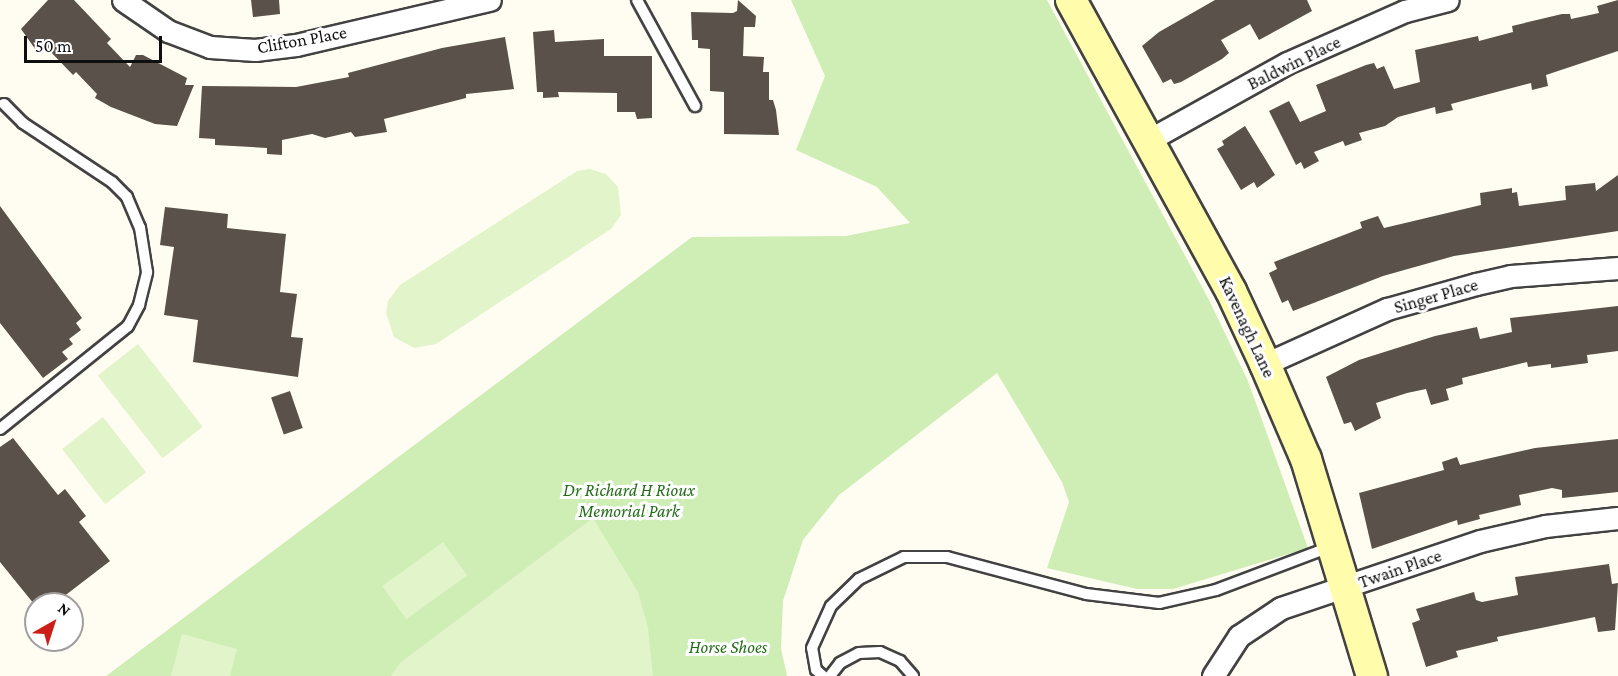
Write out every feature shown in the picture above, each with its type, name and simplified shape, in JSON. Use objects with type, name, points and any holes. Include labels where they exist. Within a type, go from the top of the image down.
[{"type":"main road","name":"Kavenagh Lane","points":[[1071,0],[1231,291],[1265,364],[1306,459],[1372,676]]},
{"type":"street","name":"Clifton Place","points":[[123,0],[168,31],[210,47],[255,50],[296,45],[490,0]]},
{"type":"street","name":"Baldwin Place","points":[[1147,141],[1287,63],[1405,11],[1448,0]]},
{"type":"street","name":"Singer Place","points":[[1265,364],[1387,309],[1476,284],[1532,273],[1618,268]]},
{"type":"street","name":"Twain Place","points":[[1213,676],[1239,636],[1259,620],[1281,608],[1480,541],[1545,526],[1618,518]]},
{"type":"lane","points":[[637,0],[694,106]]},
{"type":"lane","points":[[0,429],[128,326],[139,304],[147,272],[140,228],[127,197],[112,182],[23,123],[4,104]]},
{"type":"lane","points":[[823,676],[816,670],[812,648],[831,606],[859,579],[904,557],[925,554],[947,557],[1086,594],[1159,603],[1216,590],[1333,546]]},
{"type":"lane","points":[[830,676],[840,663],[859,653],[880,652],[900,660],[913,676]]},
{"type":"green space","points":[[791,0],[1047,0],[1209,300],[1248,381],[1308,548],[1173,589],[1137,589],[1047,568],[1069,502],[1062,482],[997,373],[839,495],[803,540],[783,601],[781,648],[787,676],[106,676],[692,237],[846,236],[910,223],[877,187],[796,150],[825,76]]},
{"type":"green space","points":[[590,169],[606,174],[618,187],[621,215],[611,229],[436,344],[414,348],[394,337],[386,313],[388,301],[400,285],[577,171]]},
{"type":"green space","points":[[138,344],[203,427],[162,458],[98,375]]},
{"type":"green space","points":[[103,417],[146,472],[105,504],[62,449]]},
{"type":"green space","points":[[593,518],[638,592],[648,628],[653,676],[391,676],[400,663]]},
{"type":"green space","points":[[443,542],[467,575],[406,619],[382,586]]},
{"type":"green space","points":[[182,634],[237,649],[230,676],[171,676]]},
{"type":"building","points":[[48,0],[74,0],[111,39],[107,43],[130,67],[136,55],[143,55],[187,78],[185,85],[194,85],[177,126],[155,124],[111,107],[95,98],[97,94],[76,72],[73,75],[45,46],[38,53],[21,29]]},
{"type":"building","points":[[251,0],[279,0],[280,14],[253,17]]},
{"type":"building","points":[[738,0],[756,16],[755,27],[744,27],[743,56],[764,57],[763,72],[769,72],[769,100],[773,100],[776,110],[779,135],[724,134],[724,92],[710,91],[710,49],[698,48],[698,40],[692,40],[691,12],[733,13],[737,11]]},
{"type":"building","points":[[1215,0],[1307,0],[1312,11],[1259,40],[1250,24],[1221,40],[1229,53],[1222,59],[1181,82],[1174,84],[1171,79],[1163,83],[1142,46],[1159,32]]},
{"type":"building","points":[[1618,0],[1618,51],[1546,75],[1548,86],[1532,90],[1531,83],[1451,104],[1453,110],[1436,114],[1435,107],[1398,117],[1385,126],[1359,133],[1362,140],[1345,146],[1343,141],[1314,152],[1319,161],[1304,169],[1301,162],[1296,165],[1269,111],[1289,101],[1300,122],[1326,111],[1316,85],[1366,65],[1374,63],[1377,69],[1384,66],[1394,89],[1420,82],[1415,50],[1478,36],[1479,41],[1513,32],[1512,26],[1562,14],[1570,14],[1571,19],[1599,13],[1597,6]]},
{"type":"building","points":[[554,30],[555,42],[604,39],[604,56],[652,56],[652,118],[637,119],[635,112],[617,112],[617,93],[558,92],[559,97],[543,98],[543,92],[537,92],[533,32]]},
{"type":"building","points":[[505,37],[514,89],[466,94],[466,98],[384,119],[387,132],[355,137],[351,132],[325,138],[312,134],[282,140],[282,155],[267,154],[267,148],[215,145],[215,139],[199,138],[202,86],[296,87],[349,77],[348,73],[442,48]]},
{"type":"building","points":[[1245,126],[1275,175],[1257,188],[1254,182],[1241,190],[1217,149],[1224,145],[1222,141]]},
{"type":"building","points":[[1618,175],[1618,231],[1454,256],[1383,276],[1293,311],[1288,300],[1282,303],[1269,273],[1277,269],[1274,262],[1362,228],[1360,222],[1378,216],[1384,228],[1481,205],[1480,193],[1512,188],[1512,193],[1517,192],[1519,206],[1566,200],[1565,186],[1595,183],[1596,191]]},
{"type":"building","points":[[0,206],[82,318],[76,323],[81,330],[69,339],[73,344],[62,352],[68,359],[43,378],[0,323]]},
{"type":"building","points":[[165,207],[228,214],[227,228],[286,234],[280,292],[297,294],[291,337],[303,338],[298,377],[193,362],[198,320],[164,315],[174,247],[160,245]]},
{"type":"building","points":[[1618,306],[1618,351],[1587,355],[1588,363],[1551,368],[1551,364],[1528,367],[1527,362],[1462,378],[1463,384],[1446,389],[1449,400],[1431,405],[1426,389],[1407,393],[1376,403],[1381,418],[1355,431],[1351,422],[1344,424],[1326,377],[1359,360],[1435,336],[1477,327],[1480,339],[1512,332],[1510,318]]},
{"type":"building","points":[[290,391],[303,428],[284,434],[271,398]]},
{"type":"building","points":[[13,438],[58,495],[65,489],[86,516],[79,522],[110,561],[70,592],[24,592],[0,562],[0,447]]},
{"type":"building","points":[[1618,439],[1618,492],[1562,498],[1562,490],[1552,488],[1519,495],[1521,505],[1479,515],[1480,519],[1458,525],[1457,520],[1372,549],[1359,493],[1444,470],[1442,462],[1457,457],[1460,465],[1535,448]]},
{"type":"building","points":[[1609,564],[1612,584],[1618,583],[1615,630],[1598,632],[1595,617],[1497,637],[1498,641],[1456,651],[1458,657],[1426,667],[1412,623],[1420,620],[1416,609],[1474,592],[1476,600],[1482,602],[1518,595],[1515,577]]},
{"type":"park label","name":"Dr Richard H Rioux Memorial Park","points":[[629,501]]},
{"type":"park label","name":"Horse Shoes","points":[[728,647]]}]
